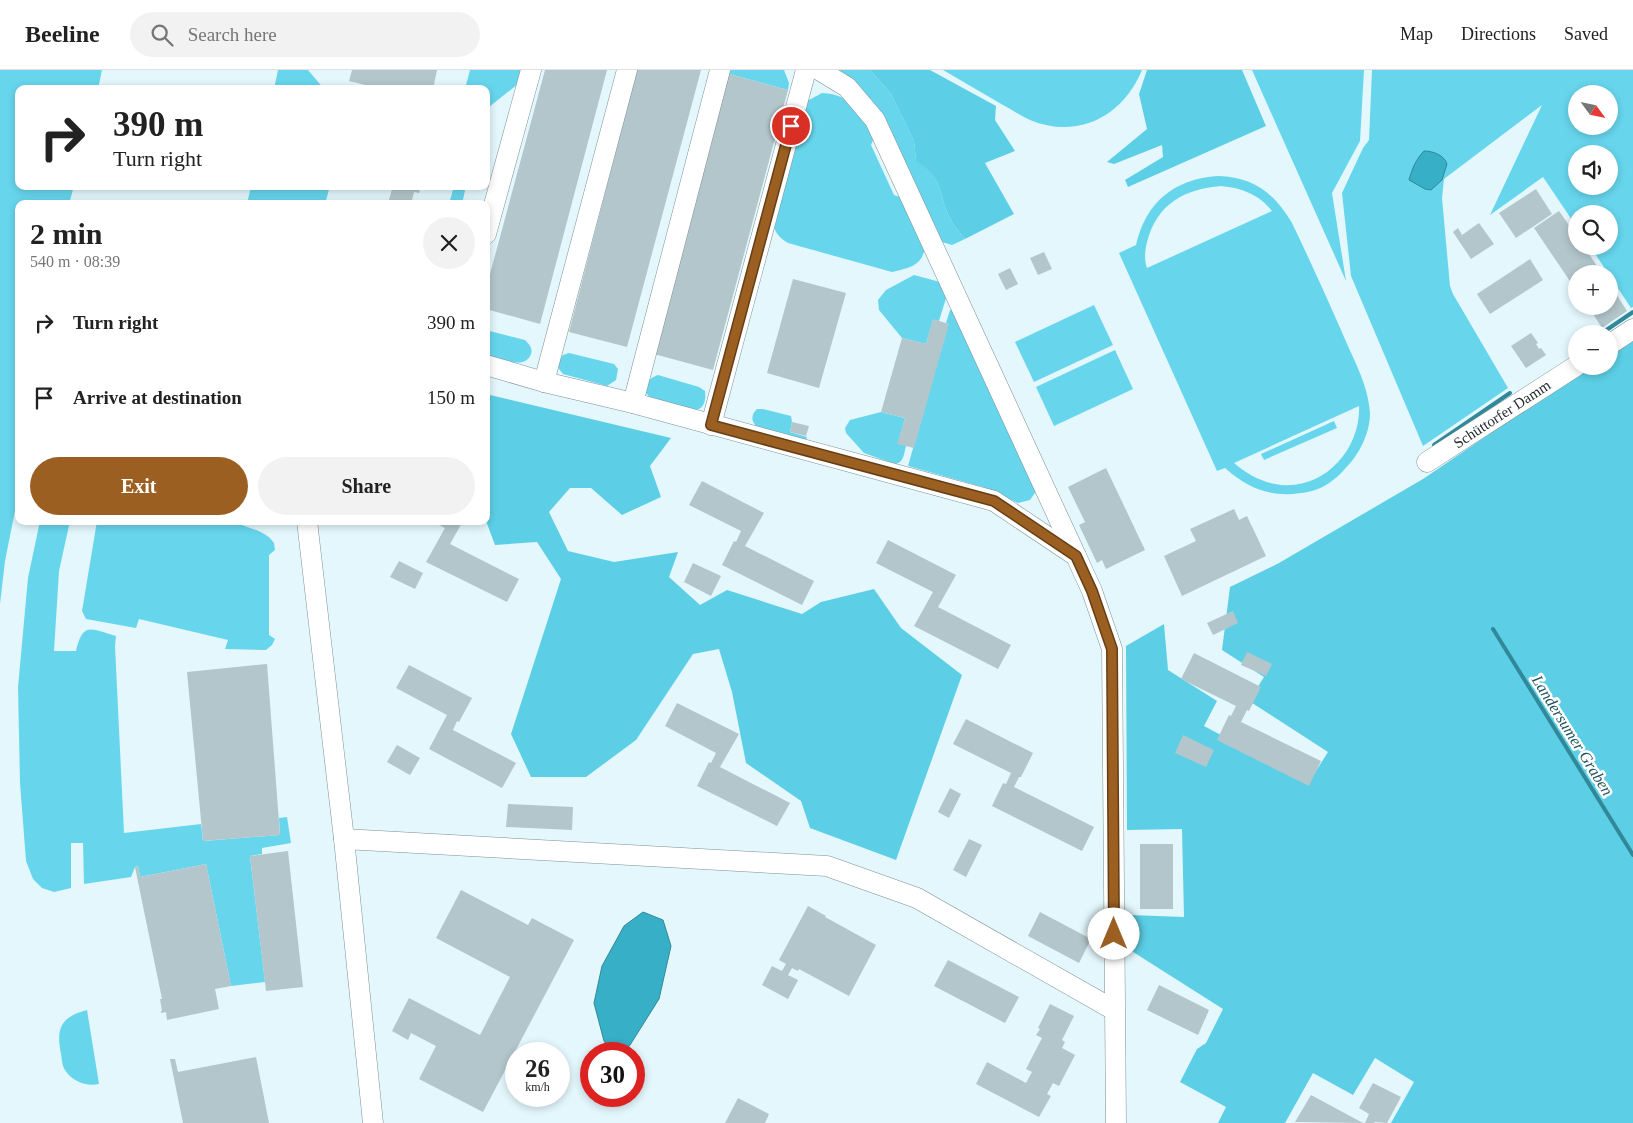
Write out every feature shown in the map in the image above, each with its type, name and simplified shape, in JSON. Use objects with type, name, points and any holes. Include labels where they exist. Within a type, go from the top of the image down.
[{"type":"street","points":[[490,219],[531,70]]},
{"type":"street","points":[[544,382],[627,70]]},
{"type":"street","points":[[633,403],[720,70]]},
{"type":"street","points":[[711,425],[806,70]]},
{"type":"street","points":[[820,70],[848,87],[874,120],[1092,591],[1112,649],[1116,1123]]},
{"type":"street","points":[[1618,339],[1633,329]]},
{"type":"street","points":[[490,366],[994,501],[1076,556]]},
{"type":"street","name":"Schüttorfer Damm","points":[[1427,462],[1568,371]]},
{"type":"street","points":[[307,525],[344,839],[373,1123]]},
{"type":"street","points":[[344,839],[826,866],[917,898],[1114,1010]]},
{"type":"shaded area","points":[[0,70],[102,70],[99,85],[15,85],[15,190],[73,190],[70,200],[15,200],[15,511],[5,561],[0,604]]},
{"type":"shaded area","points":[[278,70],[308,70],[321,85],[275,85]]},
{"type":"shaded area","points":[[470,70],[524,70],[518,84],[490,106],[490,85],[466,85]]},
{"type":"shaded area","points":[[731,70],[784,70],[789,83],[788,90],[729,74]]},
{"type":"shaded area","points":[[834,70],[870,70],[891,94],[914,141],[916,160],[926,167],[937,181],[951,220],[965,239],[952,245],[942,242]]},
{"type":"shaded area","points":[[870,70],[930,70],[996,106],[995,120],[1015,151],[985,163],[1014,214],[965,239],[951,220],[937,181],[926,168],[916,161],[914,141],[891,94]]},
{"type":"shaded area","points":[[943,70],[1142,70],[1134,86],[1111,111],[1097,120],[1082,125],[1065,127],[1030,120]]},
{"type":"shaded area","points":[[1147,70],[1242,70],[1266,126],[1128,187],[1125,180],[1163,157],[1162,145],[1114,164],[1107,162],[1147,129],[1139,94]]},
{"type":"shaded area","points":[[1252,70],[1364,70],[1360,141],[1332,193],[1346,281]]},
{"type":"shaded area","points":[[1372,70],[1633,70],[1633,307],[1631,308],[1618,288],[1618,265],[1603,265],[1596,255],[1618,255],[1618,205],[1568,205],[1568,214],[1543,177],[1490,215],[1542,105],[1444,179],[1442,198],[1450,286],[1508,388],[1423,446],[1351,276],[1342,193],[1363,148],[1369,140]]},
{"type":"shaded area","points":[[822,93],[832,94],[848,101],[865,121],[874,138],[871,145],[894,195],[903,198],[925,246],[924,253],[914,265],[892,272],[788,243],[775,231],[772,220],[807,101]]},
{"type":"shaded area","points":[[1424,151],[1438,154],[1447,164],[1442,180],[1431,190],[1425,189],[1409,180],[1415,164]]},
{"type":"shaded area","points":[[1231,177],[1252,183],[1278,203],[1292,223],[1363,381],[1370,413],[1368,429],[1363,444],[1341,473],[1330,483],[1316,490],[1276,494],[1245,483],[1225,468],[1217,471],[1119,253],[1136,245],[1147,216],[1164,195],[1188,182],[1202,178]],"holes":[[[1221,186],[1236,188],[1249,193],[1261,200],[1272,211],[1147,268],[1145,262],[1147,242],[1152,229],[1165,208],[1184,195]],[[1359,406],[1358,423],[1345,453],[1335,465],[1322,475],[1308,482],[1292,485],[1269,483],[1253,476],[1234,463]]]},
{"type":"shaded area","points":[[250,190],[329,190],[326,200],[248,200]]},
{"type":"shaded area","points":[[453,190],[465,190],[463,200],[450,200]]},
{"type":"shaded area","points":[[914,275],[940,282],[947,295],[939,321],[933,320],[926,344],[902,338],[879,310],[878,300],[886,290]]},
{"type":"shaded area","points":[[1094,305],[1113,345],[1034,382],[1015,342]]},
{"type":"shaded area","points":[[950,310],[953,310],[1037,490],[1030,500],[1018,503],[983,487],[908,466],[948,324],[946,323]]},
{"type":"shaded area","points":[[490,331],[525,340],[531,348],[531,354],[523,362],[517,363],[490,356]]},
{"type":"shaded area","points":[[1633,337],[1633,1123],[1391,1123],[1414,1082],[1375,1058],[1353,1095],[1313,1073],[1285,1123],[1218,1123],[1226,1107],[1180,1082],[1197,1049],[1206,1043],[1223,1009],[1130,950],[1130,915],[1184,917],[1182,829],[1127,830],[1126,646],[1164,624],[1168,670],[1217,701],[1204,726],[1309,782],[1328,752],[1249,701],[1264,677],[1222,650],[1230,587],[1279,563],[1423,479],[1577,375],[1618,375],[1618,347]]},
{"type":"shaded area","points":[[1115,350],[1133,389],[1054,426],[1036,387]]},
{"type":"shaded area","points":[[569,353],[614,364],[618,369],[616,380],[607,386],[563,374],[557,364],[563,355]]},
{"type":"shaded area","points":[[658,375],[699,387],[705,391],[703,406],[691,410],[651,398],[647,395],[645,388],[651,379]]},
{"type":"shaded area","points":[[490,395],[671,438],[650,466],[661,497],[622,515],[591,488],[570,488],[549,512],[568,551],[614,562],[678,552],[669,577],[700,605],[727,590],[802,614],[821,602],[874,589],[901,628],[962,675],[896,860],[810,828],[801,801],[746,763],[732,692],[719,649],[693,654],[636,740],[586,777],[531,777],[511,734],[561,579],[537,542],[495,545],[488,525],[490,525]]},
{"type":"shaded area","points":[[757,409],[791,416],[790,432],[807,437],[806,440],[756,426],[752,418]]},
{"type":"shaded area","points":[[881,412],[905,418],[898,443],[906,446],[900,462],[895,464],[864,453],[846,433],[845,428],[850,420]]},
{"type":"shaded area","points":[[1334,421],[1337,428],[1264,460],[1261,454]]},
{"type":"shaded area","points":[[39,525],[69,525],[59,571],[54,651],[76,651],[82,635],[85,631],[89,630],[116,636],[124,833],[201,824],[203,841],[280,835],[279,818],[287,817],[291,843],[262,848],[262,854],[250,856],[265,982],[231,986],[206,864],[140,877],[138,866],[135,867],[131,877],[84,884],[83,843],[71,843],[71,888],[54,892],[42,888],[33,879],[26,861],[20,783],[18,687],[28,578]]},
{"type":"shaded area","points":[[96,525],[241,525],[261,532],[274,543],[275,550],[269,555],[269,635],[275,639],[266,650],[225,649],[228,640],[139,619],[136,628],[86,619],[82,611]]},
{"type":"shaded area","points":[[643,912],[663,920],[671,946],[659,999],[632,1042],[605,1042],[594,1003],[602,966],[624,926]]},
{"type":"shaded area","points":[[87,1010],[99,1084],[94,1085],[80,1082],[71,1077],[65,1070],[59,1038],[62,1025],[66,1020]]},
{"type":"building","points":[[352,70],[437,70],[434,85],[366,85],[349,81]]},
{"type":"building","points":[[545,70],[607,70],[540,324],[490,310],[490,274]]},
{"type":"building","points":[[637,70],[701,70],[627,347],[569,332]]},
{"type":"building","points":[[729,74],[788,90],[713,370],[654,354]]},
{"type":"building","points":[[1536,189],[1552,214],[1516,238],[1499,213]]},
{"type":"building","points":[[392,190],[420,190],[419,193],[414,192],[412,200],[389,200]]},
{"type":"building","points":[[1559,211],[1568,224],[1568,255],[1590,255],[1596,265],[1568,265],[1568,278],[1534,228]]},
{"type":"building","points":[[1479,223],[1494,244],[1471,259],[1453,232],[1458,228],[1462,235]]},
{"type":"building","points":[[1044,252],[1052,269],[1038,275],[1030,258]]},
{"type":"building","points":[[1530,259],[1543,280],[1490,314],[1477,294]]},
{"type":"building","points":[[1010,268],[1018,284],[1006,290],[998,274]]},
{"type":"building","points":[[793,279],[846,293],[819,388],[767,373]]},
{"type":"building","points":[[1618,297],[1627,311],[1606,325],[1600,325],[1594,315],[1618,315]]},
{"type":"building","points":[[933,319],[949,324],[914,448],[897,444],[905,418],[881,412],[902,338],[926,344]]},
{"type":"building","points":[[1531,333],[1538,343],[1536,344],[1539,349],[1541,348],[1546,355],[1526,368],[1511,346]]},
{"type":"building","points":[[792,422],[809,426],[806,436],[790,432]]},
{"type":"building","points":[[1106,468],[1145,550],[1106,569],[1102,560],[1097,563],[1079,525],[1085,522],[1068,487]]},
{"type":"building","points":[[702,481],[764,513],[745,546],[814,581],[802,605],[722,565],[741,531],[689,505]]},
{"type":"building","points":[[1234,509],[1239,520],[1247,516],[1266,556],[1182,596],[1164,556],[1196,541],[1190,529]]},
{"type":"building","points":[[439,525],[461,525],[450,544],[519,579],[507,602],[426,562],[445,528]]},
{"type":"building","points":[[888,540],[956,575],[938,607],[1011,645],[998,669],[914,626],[933,592],[876,563]]},
{"type":"building","points":[[399,561],[423,573],[415,589],[390,577]]},
{"type":"building","points":[[693,563],[721,576],[711,596],[684,582]]},
{"type":"building","points":[[1233,611],[1238,623],[1213,635],[1207,623]]},
{"type":"building","points":[[1247,652],[1272,664],[1266,676],[1241,665]]},
{"type":"building","points":[[1194,653],[1261,687],[1241,722],[1321,761],[1309,786],[1217,740],[1229,715],[1231,716],[1236,706],[1181,679]]},
{"type":"building","points":[[267,664],[280,835],[203,841],[187,672]]},
{"type":"building","points":[[409,665],[472,698],[453,730],[516,763],[502,788],[429,749],[447,715],[396,688]]},
{"type":"building","points":[[677,703],[739,734],[720,767],[790,803],[777,826],[697,786],[709,762],[711,763],[716,753],[665,726]]},
{"type":"building","points":[[966,719],[1033,753],[1014,787],[1094,827],[1082,851],[992,806],[1003,783],[1006,784],[1011,773],[953,744]]},
{"type":"building","points":[[1183,735],[1214,750],[1206,767],[1175,753]]},
{"type":"building","points":[[397,745],[420,758],[410,775],[387,762]]},
{"type":"building","points":[[950,788],[961,794],[949,818],[938,812]]},
{"type":"building","points":[[508,804],[573,807],[572,830],[506,827]]},
{"type":"building","points":[[969,839],[982,845],[966,877],[953,870]]},
{"type":"building","points":[[1140,844],[1173,844],[1173,909],[1140,909]]},
{"type":"building","points":[[288,851],[303,987],[266,991],[250,856]]},
{"type":"building","points":[[206,864],[231,986],[215,989],[219,1009],[167,1020],[166,1012],[161,1013],[160,999],[162,999],[135,867],[138,866],[140,877]]},
{"type":"building","points":[[461,890],[528,925],[532,918],[574,940],[520,1042],[505,1042],[505,1070],[483,1112],[419,1079],[436,1046],[411,1033],[408,1040],[392,1031],[409,998],[480,1035],[510,977],[436,938]]},
{"type":"building","points":[[808,906],[876,945],[849,996],[799,969],[798,971],[792,968],[788,975],[798,980],[788,999],[762,985],[772,966],[782,971],[786,964],[779,960]]},
{"type":"building","points":[[1040,912],[1091,939],[1079,963],[1028,936]]},
{"type":"building","points":[[948,960],[1019,997],[1005,1023],[934,986]]},
{"type":"building","points":[[1159,985],[1209,1010],[1198,1035],[1147,1010]]},
{"type":"building","points":[[1050,1004],[1074,1016],[1062,1040],[1065,1042],[1062,1048],[1075,1055],[1059,1086],[1053,1083],[1047,1094],[1051,1096],[1039,1117],[976,1084],[987,1062],[1026,1083],[1032,1072],[1026,1069],[1042,1038],[1036,1035],[1040,1029],[1038,1028]]},
{"type":"building","points":[[256,1057],[269,1123],[183,1123],[170,1059],[175,1059],[178,1072]]},
{"type":"building","points":[[1373,1083],[1401,1097],[1387,1123],[1365,1123],[1369,1114],[1359,1108]]},
{"type":"building","points":[[1311,1095],[1363,1123],[1295,1122]]},
{"type":"building","points":[[738,1098],[769,1114],[765,1123],[725,1123]]},
{"type":"waterway","points":[[1614,325],[1633,312]]},
{"type":"waterway","points":[[1434,445],[1510,393]]},
{"type":"waterway","name":"Landersumer Graben","points":[[1493,629],[1633,855]]},
{"type":"route","points":[[791,126],[711,425],[994,501],[1076,556],[1092,591],[1112,649],[1114,934]]}]
